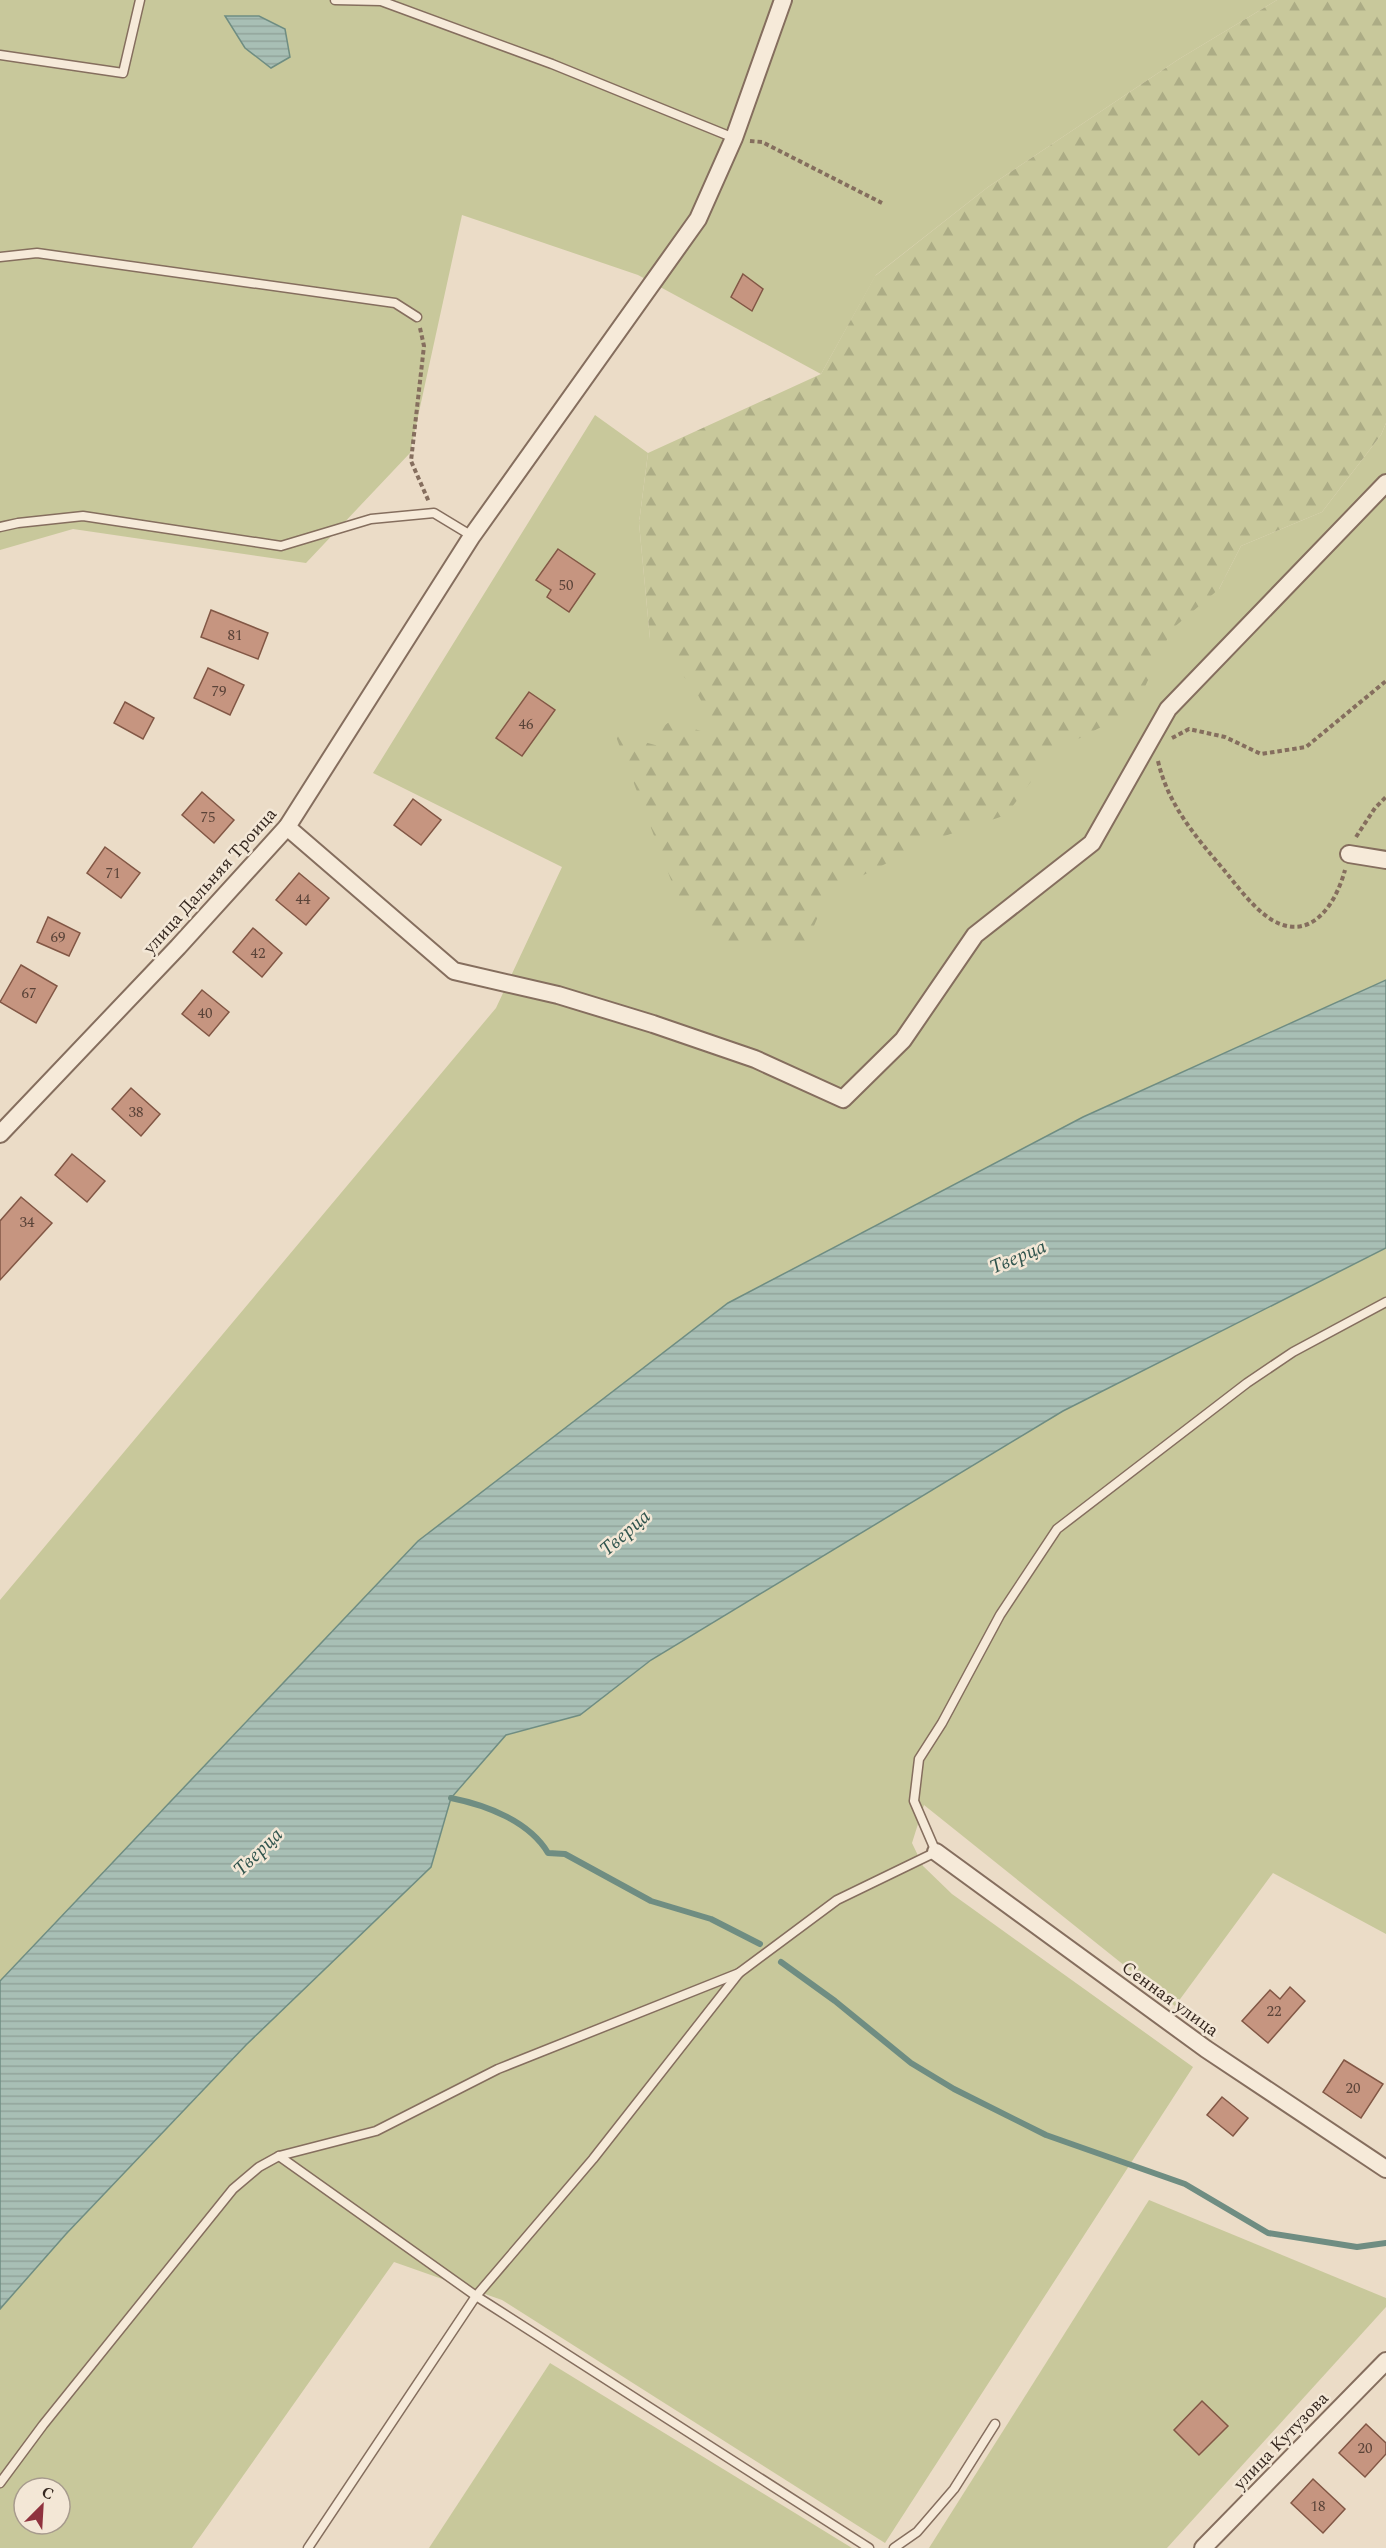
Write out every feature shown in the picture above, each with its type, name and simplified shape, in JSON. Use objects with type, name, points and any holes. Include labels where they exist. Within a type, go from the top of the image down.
[{"type":"street","name":"улица Дальняя Троица","points":[[0,1134],[178,947],[287,827],[472,536],[698,219],[734,138],[783,0]]},
{"type":"street","points":[[287,827],[454,971],[558,995],[653,1024],[755,1059],[843,1099],[903,1040],[975,935],[1092,843],[1168,709],[1386,483]]},
{"type":"street","points":[[1349,854],[1386,860]]},
{"type":"street","name":"Сенная улица","points":[[936,1852],[1206,2049],[1386,2169]]},
{"type":"street","name":"улица Кутузова","points":[[1203,2548],[1386,2361]]},
{"type":"lane","points":[[0,55],[123,73],[140,0]]},
{"type":"lane","points":[[335,0],[381,1],[552,64],[734,138]]},
{"type":"lane","points":[[0,257],[37,253],[395,303],[417,317]]},
{"type":"lane","points":[[0,527],[83,516],[281,546],[371,519],[434,513],[472,536]]},
{"type":"lane","points":[[0,2483],[233,2189],[259,2167],[279,2156],[376,2131],[498,2068],[739,1973],[837,1900],[936,1852],[914,1801],[919,1759],[942,1723],[1000,1615],[1057,1529],[1246,1383],[1293,1352],[1386,1302]]},
{"type":"lane","points":[[308,2548],[476,2296],[593,2159],[739,1973]]},
{"type":"lane","points":[[279,2156],[476,2296],[869,2548]]},
{"type":"lane","points":[[894,2548],[917,2532],[954,2489],[995,2424]]},
{"type":"path","points":[[734,138],[762,142],[882,203]]},
{"type":"path","points":[[417,317],[424,346],[411,461],[434,513]]},
{"type":"path","points":[[1165,743],[1189,729],[1226,736],[1262,754],[1306,747],[1386,681]]},
{"type":"path","points":[[1161,752],[1158,761],[1163,784],[1190,830],[1246,897],[1273,920],[1297,928],[1317,921],[1331,904],[1341,883],[1358,833],[1375,808],[1386,797]]},
{"type":"green space","points":[[0,0],[1277,0],[1179,59],[988,187],[876,275],[821,374],[638,275],[462,215],[410,453],[306,563],[73,529],[0,550]]},
{"type":"green space","points":[[1277,0],[1386,0],[1386,423],[1381,435],[1322,512],[1241,546],[1219,589],[1172,629],[1134,710],[1053,752],[1006,815],[930,841],[848,883],[820,912],[803,951],[775,940],[734,948],[676,893],[615,734],[666,748],[657,732],[670,721],[722,738],[694,688],[650,639],[639,523],[648,453],[821,374],[875,276],[988,187],[1179,59]]},
{"type":"green space","points":[[595,415],[648,453],[639,523],[650,639],[1219,589],[1241,546],[1322,512],[1381,435],[1386,423],[1386,980],[1083,1117],[728,1303],[418,1541],[0,1981],[0,1600],[496,1008],[562,867],[373,773]]},
{"type":"green space","points":[[1386,1248],[1386,1934],[1273,1873],[1175,2006],[924,1805],[912,1843],[923,1866],[952,1894],[1193,2067],[885,2543],[502,2300],[394,2262],[192,2548],[0,2548],[0,2309],[66,2234],[246,2045],[431,1867],[451,1798],[506,1735],[580,1715],[651,1660],[1063,1411]]},
{"type":"green space","points":[[1149,2200],[1386,2298],[1386,2307],[1167,2548],[929,2548]]},
{"type":"green space","points":[[550,2363],[852,2548],[429,2548]]},
{"type":"water","points":[[225,16],[259,16],[285,29],[290,57],[271,68],[245,48]]},
{"type":"water","name":"Тверца","points":[[1386,980],[1386,1248],[1063,1411],[651,1660],[580,1715],[506,1735],[451,1798],[431,1867],[246,2045],[66,2234],[0,2309],[0,1981],[418,1541],[728,1303],[1083,1117]]},
{"type":"building","points":[[743,274],[763,289],[752,311],[731,297]]},
{"type":"building","points":[[558,549],[595,574],[569,612],[547,597],[551,590],[536,580]]},
{"type":"building","points":[[211,610],[268,633],[258,659],[201,637]]},
{"type":"building","points":[[208,668],[244,685],[230,715],[194,698]]},
{"type":"building","points":[[529,692],[555,710],[522,756],[496,738]]},
{"type":"building","points":[[125,702],[154,718],[143,739],[114,723]]},
{"type":"building","points":[[202,792],[234,820],[214,843],[182,815]]},
{"type":"building","points":[[413,799],[441,820],[421,845],[394,825]]},
{"type":"building","points":[[105,847],[140,873],[121,898],[87,873]]},
{"type":"building","points":[[299,873],[329,898],[306,925],[276,900]]},
{"type":"building","points":[[48,917],[80,933],[69,956],[37,942]]},
{"type":"building","points":[[253,928],[282,953],[262,977],[233,952]]},
{"type":"building","points":[[21,965],[57,986],[36,1023],[0,1002]]},
{"type":"building","points":[[202,990],[229,1012],[209,1036],[182,1014]]},
{"type":"building","points":[[131,1088],[160,1114],[141,1136],[112,1109]]},
{"type":"building","points":[[72,1154],[105,1181],[87,1202],[55,1175]]},
{"type":"building","points":[[21,1197],[52,1223],[0,1280],[0,1221]]},
{"type":"building","points":[[1290,1987],[1305,2001],[1268,2043],[1242,2021],[1270,1990],[1280,1999]]},
{"type":"building","points":[[1344,2060],[1383,2084],[1361,2118],[1323,2092]]},
{"type":"building","points":[[1222,2097],[1248,2118],[1233,2136],[1207,2115]]},
{"type":"building","points":[[1202,2401],[1228,2426],[1199,2455],[1174,2430]]},
{"type":"building","points":[[1366,2424],[1386,2443],[1386,2454],[1365,2477],[1339,2453]]},
{"type":"building","points":[[1313,2479],[1345,2509],[1323,2533],[1291,2503]]},
{"type":"waterway","points":[[451,1798],[506,1816],[530,1832],[548,1853],[565,1854],[651,1901],[711,1919],[760,1944]]},
{"type":"waterway","points":[[781,1962],[835,2001],[911,2063],[954,2089],[1046,2135],[1185,2184],[1268,2233],[1357,2247],[1386,2243]]}]
